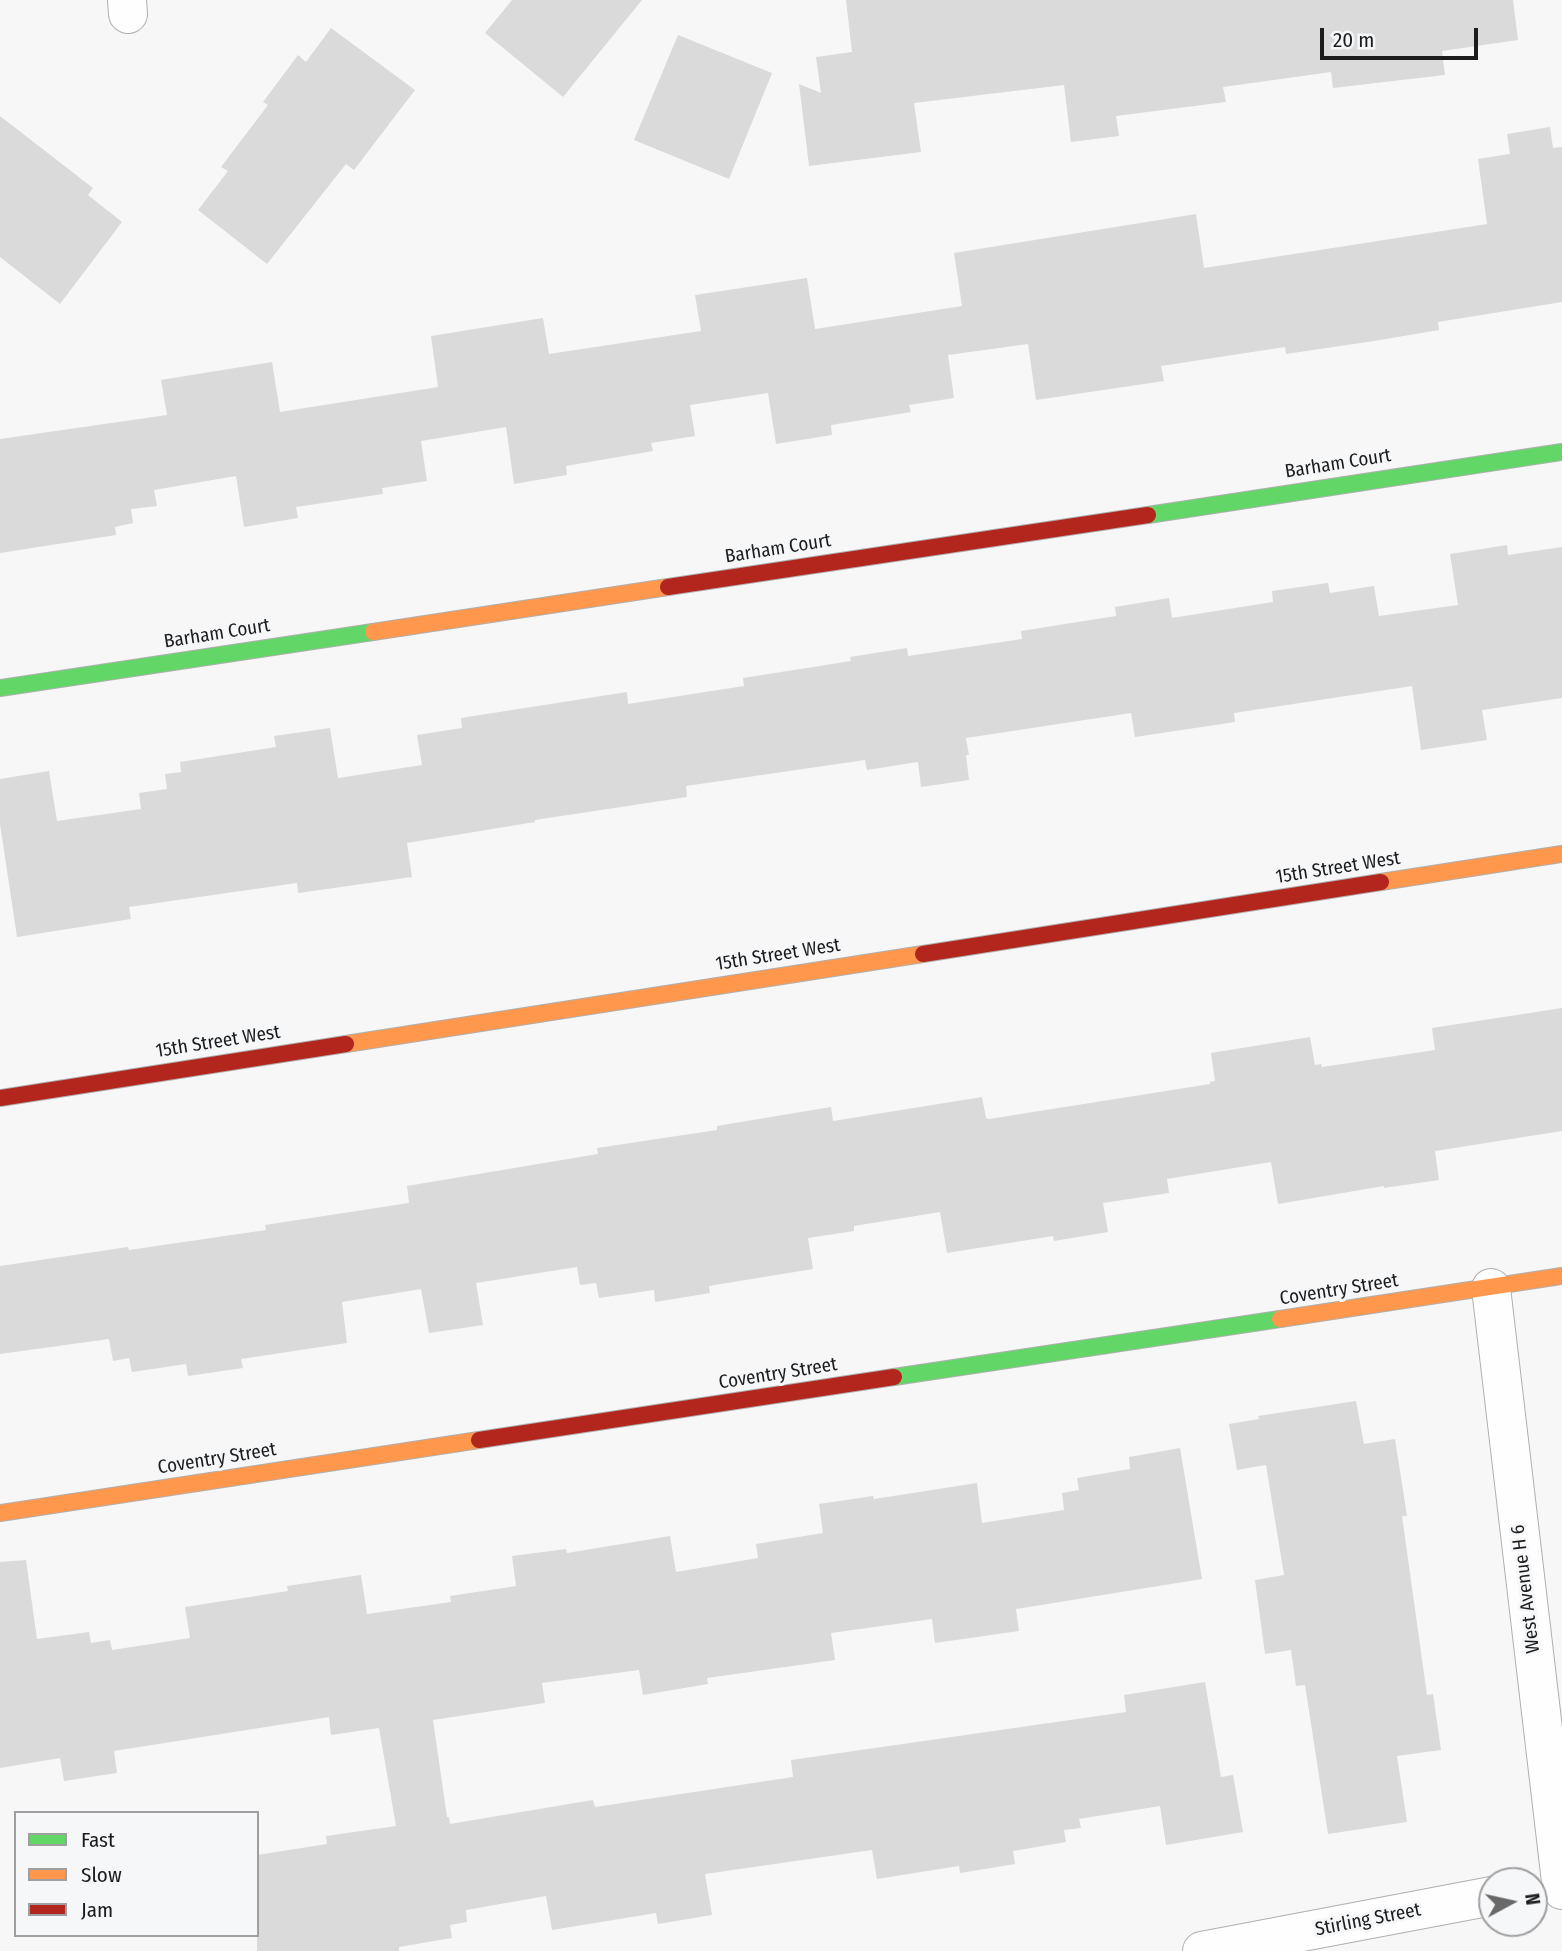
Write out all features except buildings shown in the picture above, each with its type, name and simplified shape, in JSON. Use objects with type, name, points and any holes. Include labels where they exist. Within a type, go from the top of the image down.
[{"type":"street","name":"Barham Court","points":[[0,688],[1562,452]]},
{"type":"street","name":"15th Street West","points":[[0,1098],[1562,854]]},
{"type":"street","name":"Coventry Street","points":[[0,1513],[1562,1276]]},
{"type":"street","name":"West Avenue H 6","points":[[1491,1288],[1562,1890]]},
{"type":"street","name":"Stirling Street","points":[[1202,1951],[1478,1899]]},
{"type":"traffic: fast","points":[[1148,515],[1562,452]]},
{"type":"traffic: fast","points":[[0,688],[373,632]]},
{"type":"traffic: fast","points":[[894,1377],[1280,1319]]},
{"type":"traffic: slow","points":[[373,632],[668,587]]},
{"type":"traffic: slow","points":[[1381,882],[1562,854]]},
{"type":"traffic: slow","points":[[346,1044],[923,954]]},
{"type":"traffic: slow","points":[[1280,1319],[1562,1276]]},
{"type":"traffic: slow","points":[[0,1513],[479,1440]]},
{"type":"traffic: jam","points":[[668,587],[1148,515]]},
{"type":"traffic: jam","points":[[923,954],[1381,882]]},
{"type":"traffic: jam","points":[[0,1098],[346,1044]]},
{"type":"traffic: jam","points":[[479,1440],[894,1377]]}]
